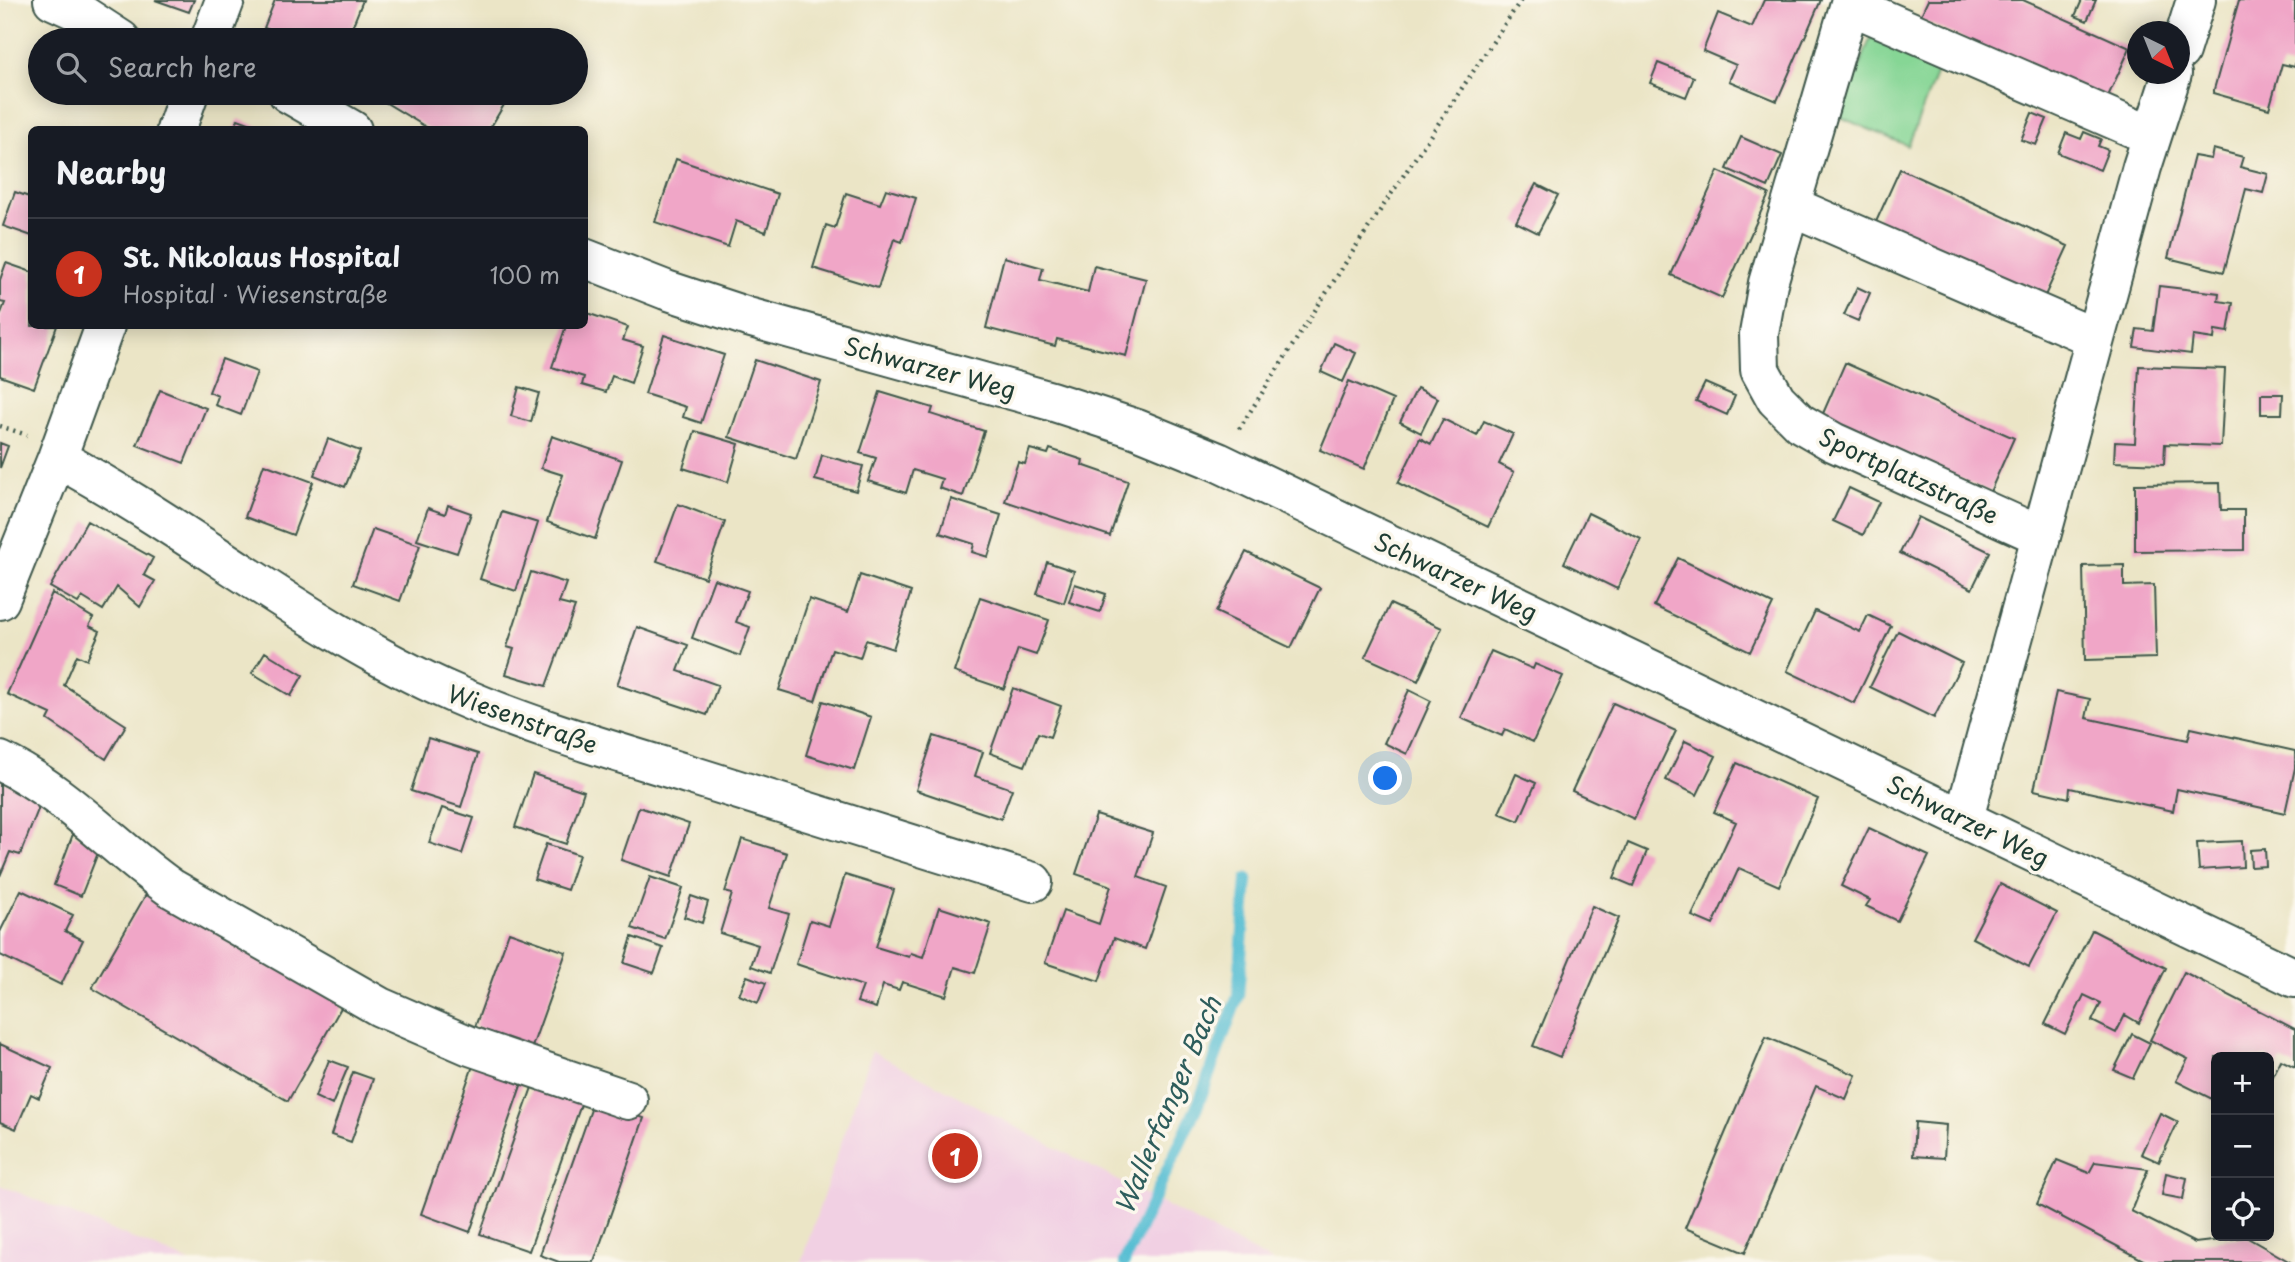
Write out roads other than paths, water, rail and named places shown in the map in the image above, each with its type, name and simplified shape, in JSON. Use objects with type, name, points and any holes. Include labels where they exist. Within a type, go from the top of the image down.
[{"type":"street","points":[[53,0],[75,10],[103,28]]},
{"type":"street","points":[[214,28],[225,0]]},
{"type":"street","points":[[2189,21],[2196,0]]},
{"type":"street","name":"Sportplatzstraße","points":[[2041,536],[1833,442],[1800,423],[1776,399],[1760,370],[1759,334],[1768,284],[1851,3],[2152,136]]},
{"type":"street","points":[[1964,818],[2095,338],[2169,84]]},
{"type":"street","points":[[177,126],[185,105]]},
{"type":"street","points":[[309,105],[345,126]]},
{"type":"street","points":[[1791,206],[2095,338]]},
{"type":"street","name":"Schwarzer Weg","points":[[588,260],[666,290],[748,317],[1051,401],[1136,429],[1217,462],[2295,978]]},
{"type":"street","points":[[0,600],[57,458],[104,329]]},
{"type":"street","name":"Wiesenstraße","points":[[57,458],[107,485],[337,632],[456,695],[558,734],[1033,882]]},
{"type":"street","points":[[0,761],[23,771],[54,792],[139,865],[171,888],[380,1007],[470,1046],[628,1101]]},
{"type":"waterway","name":"Wallerfanger Bach","points":[[1124,1262],[1199,1102],[1238,996],[1247,879]]},
{"type":"place","name":"St. Nikolaus Hospital","points":[[955,1156]]}]
